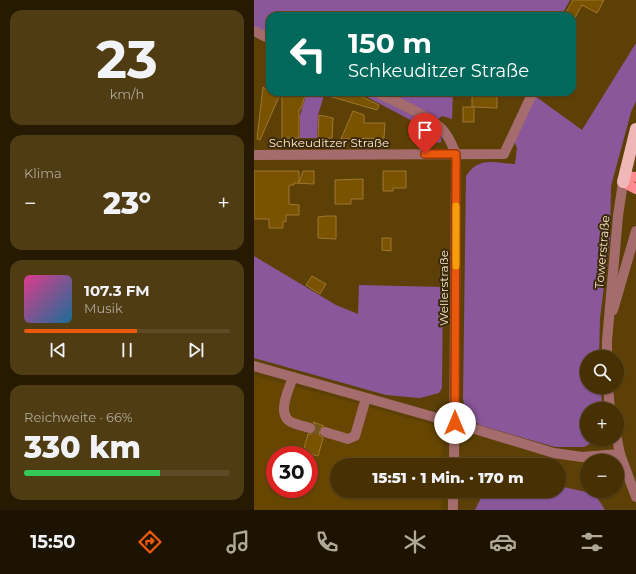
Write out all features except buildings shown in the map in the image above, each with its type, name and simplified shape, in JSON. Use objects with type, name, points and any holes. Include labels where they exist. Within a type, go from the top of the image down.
[{"type":"highway","points":[[628,179],[636,129]]},
{"type":"main road","points":[[628,179],[636,189]]},
{"type":"street","points":[[254,31],[266,37]]},
{"type":"street","points":[[384,96],[428,119],[441,128],[450,139],[456,154]]},
{"type":"street","name":"Schkeuditzer Straße","points":[[254,155],[504,154],[531,96]]},
{"type":"street","name":"Wellerstraße","points":[[454,458],[456,154]]},
{"type":"street","name":"Towerstraße","points":[[607,350],[608,323],[618,216],[628,179]]},
{"type":"street","name":"Towerstraße","points":[[608,323],[616,304],[636,231]]},
{"type":"street","points":[[254,366],[455,423],[554,453],[580,457]]},
{"type":"street","points":[[293,377],[284,407],[285,415],[290,422],[310,428]]},
{"type":"street","points":[[325,432],[348,439],[355,436],[366,398]]},
{"type":"street","points":[[618,446],[620,454]]},
{"type":"street","points":[[624,465],[636,497]]},
{"type":"street","points":[[452,510],[453,498]]},
{"type":"shaded area","points":[[254,0],[570,0],[563,12],[266,12],[266,34],[254,28]]},
{"type":"shaded area","points":[[636,43],[636,101],[631,112],[611,186],[610,239],[600,318],[599,350],[580,350],[580,394],[601,394],[602,402],[580,402],[580,446],[586,446],[555,447],[479,425],[466,414],[463,399],[466,176],[471,170],[482,163],[494,162],[515,164],[517,148],[514,141],[535,96],[582,130]]},
{"type":"shaded area","points":[[306,96],[324,96],[318,115],[317,138],[300,138],[300,116]]},
{"type":"shaded area","points":[[374,96],[430,124],[442,135],[441,142],[437,143],[437,134],[367,97]]},
{"type":"shaded area","points":[[395,96],[453,96],[452,119],[442,116],[436,121]]},
{"type":"shaded area","points":[[254,256],[336,305],[358,314],[359,285],[443,287],[442,388],[439,393],[420,398],[386,395],[254,358]]},
{"type":"shaded area","points":[[254,375],[444,428],[442,458],[330,458],[330,498],[442,498],[441,510],[254,510]]},
{"type":"shaded area","points":[[566,488],[580,491],[580,498],[598,498],[605,510],[475,510],[481,498],[566,498]]},
{"type":"tunnel","points":[[310,428],[325,432]]},
{"type":"slow traffic","points":[[456,206],[456,266]]},
{"type":"route","points":[[425,154],[456,154],[455,423]]}]
